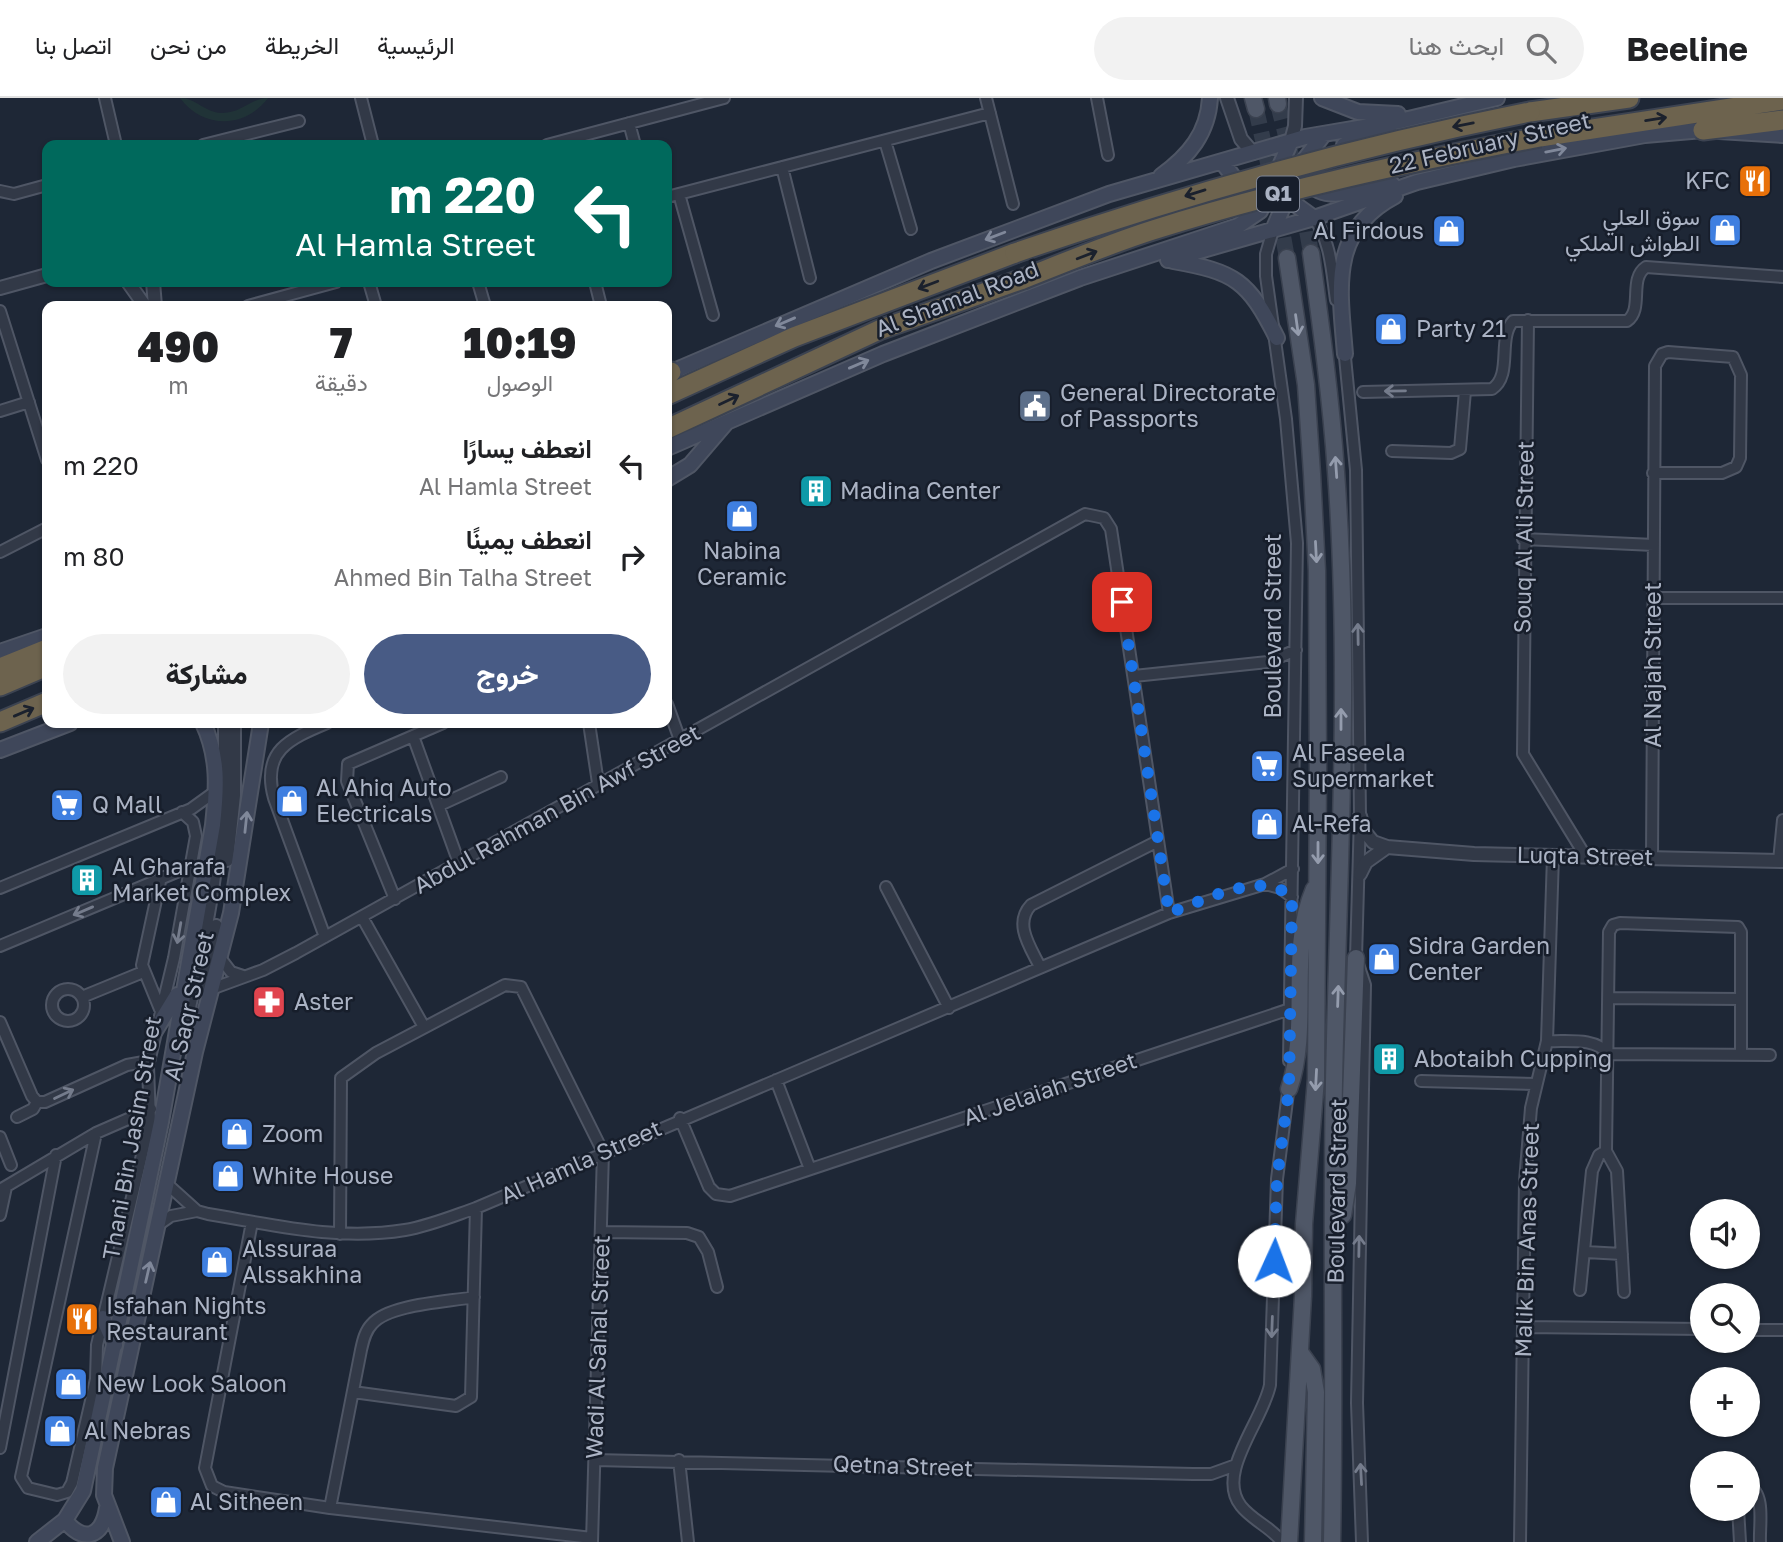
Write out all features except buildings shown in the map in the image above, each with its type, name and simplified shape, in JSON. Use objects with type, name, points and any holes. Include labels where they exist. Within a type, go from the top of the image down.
[{"type":"highway","name":"22 February Street","points":[[1015,253],[1142,208],[1407,136],[1530,112],[1629,98]]},
{"type":"highway","name":"22 February Street","points":[[1023,279],[1150,231],[1245,203],[1397,164],[1540,137],[1783,100]]},
{"type":"highway","points":[[1703,130],[1783,120]]},
{"type":"highway","name":"Al Shamal Road","points":[[672,393],[794,337],[1015,253]]},
{"type":"highway","name":"Al Shamal Road","points":[[672,427],[879,330],[1023,279]]},
{"type":"highway","points":[[0,668],[42,651]]},
{"type":"highway","points":[[0,686],[42,668]]},
{"type":"highway","points":[[0,722],[42,704]]},
{"type":"main road","points":[[1152,182],[1177,164],[1196,143],[1209,114],[1210,98]]},
{"type":"main road","points":[[1322,98],[1358,112],[1424,114]]},
{"type":"main road","name":"22 February Street","points":[[1291,141],[1400,121],[1497,98]]},
{"type":"main road","points":[[1400,121],[1373,135],[1317,154],[1308,169],[1309,180],[1320,193],[1332,194],[1417,182]]},
{"type":"main road","name":"22 February Street","points":[[1168,260],[1314,218],[1417,182],[1578,146],[1703,130],[1783,135]]},
{"type":"main road","points":[[1273,230],[1307,154],[1324,134]]},
{"type":"main road","name":"Al Shamal Road","points":[[672,372],[984,240],[1152,182],[1291,141]]},
{"type":"main road","name":"Al Shamal Road","points":[[672,476],[690,465],[729,421],[883,354],[1139,257],[1238,226],[1260,211],[1291,141]]},
{"type":"main road","points":[[1253,153],[1287,198],[1314,218]]},
{"type":"main road","points":[[1222,162],[1293,183],[1337,209]]},
{"type":"main road","points":[[1222,162],[1242,188],[1243,208],[1238,226]]},
{"type":"main road","points":[[1345,354],[1342,268],[1346,246],[1354,231],[1374,209],[1388,200],[1442,177]]},
{"type":"main road","name":"Boulevard Street","points":[[1311,253],[1335,461],[1342,614],[1339,953],[1334,1083],[1332,1542]]},
{"type":"main road","points":[[1139,257],[1214,269],[1242,284],[1263,310],[1277,338]]},
{"type":"main road","name":"Boulevard Street","points":[[1287,258],[1306,385],[1317,571],[1318,880],[1316,1079],[1304,1224],[1289,1542]]},
{"type":"main road","points":[[672,446],[729,421]]},
{"type":"main road","points":[[0,652],[42,638]]},
{"type":"main road","points":[[0,750],[58,728]]},
{"type":"main road","name":"Thani Bin Jasim Street","points":[[37,1542],[65,1520],[83,1491],[146,1195],[161,1122],[182,988],[205,876],[216,791],[215,754],[205,728]]},
{"type":"main road","points":[[215,728],[215,754]]},
{"type":"main road","points":[[251,770],[254,728]]},
{"type":"main road","name":"Thani Bin Jasim Street","points":[[122,1542],[107,1507],[103,1488],[105,1468],[197,1043],[214,988],[244,842],[251,770],[260,728]]},
{"type":"main road","points":[[1289,1088],[1296,1060],[1304,920],[1318,880]]},
{"type":"main road","points":[[1335,1263],[1348,1183],[1356,958]]},
{"type":"main road","points":[[155,1031],[182,988]]},
{"type":"main road","points":[[132,1201],[146,1195]]},
{"type":"main road","points":[[103,1318],[115,1345]]},
{"type":"main road","points":[[1300,1352],[1312,1369],[1316,1392],[1313,1542]]},
{"type":"main road","points":[[65,1520],[70,1532],[78,1539],[88,1541],[98,1537],[104,1528],[107,1507]]},
{"type":"street","points":[[104,98],[115,140]]},
{"type":"street","points":[[361,98],[372,140]]},
{"type":"street","points":[[566,140],[724,98]]},
{"type":"street","points":[[986,98],[1013,204]]},
{"type":"street","points":[[1097,98],[1108,155]]},
{"type":"street","points":[[1227,98],[1241,139],[1253,153]]},
{"type":"street","points":[[1291,141],[1295,126],[1296,98]]},
{"type":"street","points":[[672,196],[990,113]]},
{"type":"street","points":[[223,140],[299,121]]},
{"type":"street","points":[[629,123],[634,140]]},
{"type":"street","points":[[885,141],[911,229]]},
{"type":"street","points":[[782,167],[810,278]]},
{"type":"street","points":[[0,191],[14,194],[42,186]]},
{"type":"street","points":[[679,194],[713,315]]},
{"type":"street","name":"Boulevard Street","points":[[1314,218],[1323,234],[1329,254],[1345,354],[1356,470],[1360,816],[1356,958],[1363,971],[1365,985],[1357,1403],[1362,1542]]},
{"type":"street","name":"Boulevard Street","points":[[1233,1483],[1236,1465],[1262,1414],[1270,1385],[1277,1179],[1289,1088],[1297,543],[1277,338],[1266,263],[1273,230]]},
{"type":"street","points":[[1363,392],[1492,389],[1498,385],[1508,327],[1513,321],[1627,321],[1634,313],[1638,276],[1646,267],[1783,276]]},
{"type":"street","points":[[0,288],[42,276]]},
{"type":"street","points":[[1768,276],[1783,282]]},
{"type":"street","points":[[273,301],[319,287]]},
{"type":"street","points":[[0,311],[42,444]]},
{"type":"street","name":"Souq Al Ali Street","points":[[1528,320],[1523,539],[1523,754],[1586,856]]},
{"type":"street","name":"Al Najah Street","points":[[1652,858],[1653,473],[1657,359],[1668,352],[1733,357],[1738,362],[1741,375],[1740,458],[1736,467],[1722,473],[1653,473]]},
{"type":"street","points":[[1392,451],[1451,453],[1460,449],[1465,391]]},
{"type":"street","points":[[0,411],[29,401]]},
{"type":"street","name":"Abdul Rahman Bin Awf Street","points":[[214,988],[276,964],[1085,514],[1104,518],[1111,529],[1133,676]]},
{"type":"street","points":[[0,552],[42,531]]},
{"type":"street","points":[[1523,539],[1654,545]]},
{"type":"street","points":[[1654,598],[1783,598]]},
{"type":"street","points":[[1169,913],[1133,676],[1268,662],[1296,650]]},
{"type":"street","points":[[1268,662],[1289,670],[1297,679]]},
{"type":"street","points":[[672,718],[680,740]]},
{"type":"street","name":"Al Saqr Street","points":[[161,1122],[215,889],[223,819],[225,728]]},
{"type":"street","name":"Al Saqr Street","points":[[197,1043],[230,844],[234,728]]},
{"type":"street","points":[[318,728],[281,748],[270,767],[269,778],[325,937]]},
{"type":"street","points":[[395,899],[346,773],[348,764],[354,760],[431,728]]},
{"type":"street","points":[[590,728],[598,783]]},
{"type":"street","points":[[413,736],[459,863]]},
{"type":"street","points":[[440,805],[501,777]]},
{"type":"street","points":[[0,888],[182,812],[216,791]]},
{"type":"street","name":"Thani Bin Jasim Street","points":[[96,1133],[22,1472],[22,1481],[32,1489],[57,1495],[71,1488],[96,1379],[97,1349],[107,1284],[132,1201],[147,1134],[151,1109],[149,1061],[174,958],[196,831],[192,822],[182,812]]},
{"type":"street","points":[[1360,816],[1364,831],[1373,842],[1387,847]]},
{"type":"street","points":[[1781,861],[1783,820]]},
{"type":"street","points":[[1040,967],[1023,929],[1024,912],[1031,905],[1158,841]]},
{"type":"street","points":[[1360,874],[1366,862],[1387,847]]},
{"type":"street","name":"Luqta Street","points":[[1387,847],[1474,854],[1781,861]]},
{"type":"street","name":"Malik Bin Anas Street","points":[[1520,1542],[1526,1145],[1535,1084],[1544,1060],[1547,1041],[1553,856]]},
{"type":"street","points":[[0,946],[191,866]]},
{"type":"street","name":"Al Hamla Street","points":[[158,1225],[171,1216],[197,1211],[252,1222],[340,1234],[407,1229],[476,1208],[680,1118],[949,1009],[1169,913],[1230,892],[1265,884],[1293,869]]},
{"type":"street","points":[[160,1009],[143,972],[142,960],[161,877]]},
{"type":"street","points":[[1265,884],[1280,888],[1292,897]]},
{"type":"street","points":[[886,887],[949,1009]]},
{"type":"street","points":[[362,917],[424,1027]]},
{"type":"street","points":[[1624,1292],[1617,1171],[1606,1150],[1609,932],[1613,925],[1620,923],[1738,927],[1741,932],[1741,1054]]},
{"type":"street","points":[[220,959],[231,972],[246,976]]},
{"type":"street","points":[[82,997],[143,972]]},
{"type":"street","points":[[340,1234],[341,1078],[350,1069],[424,1027],[505,985],[521,987],[603,1152]]},
{"type":"street","points":[[1608,998],[1741,999]]},
{"type":"street","name":"Al Jelaiah Street","points":[[680,1118],[709,1187],[716,1194],[741,1193],[1290,1009]]},
{"type":"street","points":[[0,1022],[37,1102]]},
{"type":"street","points":[[1547,1041],[1599,1044],[1608,1054]]},
{"type":"street","points":[[1544,1060],[1594,1062],[1608,1054],[1770,1055]]},
{"type":"street","points":[[37,1102],[45,1102],[127,1065],[149,1061]]},
{"type":"street","points":[[776,1080],[810,1170]]},
{"type":"street","points":[[1421,1082],[1535,1084]]},
{"type":"street","points":[[17,1117],[33,1109],[37,1102]]},
{"type":"street","points":[[0,1215],[3,1188],[96,1133],[151,1109]]},
{"type":"street","points":[[125,1121],[139,1126],[147,1134]]},
{"type":"street","points":[[0,1137],[11,1165]]},
{"type":"street","points":[[1580,1290],[1586,1252],[1592,1171],[1600,1155],[1606,1150]]},
{"type":"street","name":"Wadi Al Sahal Street","points":[[592,1540],[603,1152]]},
{"type":"street","points":[[0,1448],[56,1155]]},
{"type":"street","points":[[167,1184],[197,1211]]},
{"type":"street","points":[[353,1392],[456,1406],[467,1401],[472,1391],[476,1208]]},
{"type":"street","points":[[252,1222],[205,1475],[212,1486],[224,1492],[330,1508],[592,1540]]},
{"type":"street","points":[[602,1232],[687,1233],[699,1237],[705,1243],[717,1287]]},
{"type":"street","points":[[1586,1252],[1622,1254]]},
{"type":"street","points":[[330,1508],[365,1336],[378,1318],[401,1309],[474,1297]]},
{"type":"street","points":[[1524,1327],[1690,1329]]},
{"type":"street","points":[[1760,1330],[1783,1330]]},
{"type":"street","name":"Qetna Street","points":[[595,1460],[1211,1474],[1233,1483]]},
{"type":"street","points":[[679,1460],[688,1542]]},
{"type":"street","name":"Qetna Street","points":[[1211,1474],[1236,1465]]},
{"type":"street","points":[[1233,1483],[1236,1496],[1244,1510],[1282,1542]]},
{"type":"street","points":[[1739,1521],[1740,1542]]},
{"type":"street","points":[[1759,1521],[1759,1542]]},
{"type":"green space","points":[[180,98],[191,100],[210,110],[228,113],[256,100],[268,98],[248,115],[224,121],[200,115]]},
{"type":"tunnel","points":[[1278,104],[1297,179]]},
{"type":"tunnel","points":[[1256,109],[1273,185]]},
{"type":"tunnel","points":[[1303,208],[1311,253]]},
{"type":"tunnel","points":[[1279,214],[1287,258]]},
{"type":"place","name":"KFC","points":[[1755,181]]},
{"type":"place","name":"سوق العلي الطواش الملكي","points":[[1725,230]]},
{"type":"place","name":"Al Firdous","points":[[1449,231]]},
{"type":"place","name":"Party 21","points":[[1391,329]]},
{"type":"place","name":"General Directorate of Passports","points":[[1035,406]]},
{"type":"place","name":"Madina Center","points":[[816,491]]},
{"type":"place","name":"Nabina Ceramic","points":[[742,516]]},
{"type":"place","name":"Al Faseela Supermarket","points":[[1267,766]]},
{"type":"place","name":"Al Ahiq Auto Electricals","points":[[292,801]]},
{"type":"place","name":"Q Mall","points":[[67,805]]},
{"type":"place","name":"Al-Refa","points":[[1267,824]]},
{"type":"place","name":"Al Gharafa Market Complex","points":[[87,880]]},
{"type":"place","name":"Sidra Garden Center","points":[[1384,959]]},
{"type":"place","name":"Aster","points":[[269,1002]]},
{"type":"place","name":"Abotaibh Cupping","points":[[1389,1059]]},
{"type":"place","name":"Zoom","points":[[237,1134]]},
{"type":"place","name":"White House","points":[[228,1176]]},
{"type":"place","name":"Alssuraa Alssakhina","points":[[217,1262]]},
{"type":"place","name":"Isfahan Nights Restaurant","points":[[82,1319]]},
{"type":"place","name":"New Look Saloon","points":[[71,1384]]},
{"type":"place","name":"Al Nebras","points":[[60,1431]]},
{"type":"place","name":"Al Sitheen","points":[[166,1502]]},
{"type":"route","points":[[1122,602],[1169,913],[1230,892],[1265,884],[1280,888],[1292,897],[1289,1088],[1277,1179],[1274,1261]]}]
